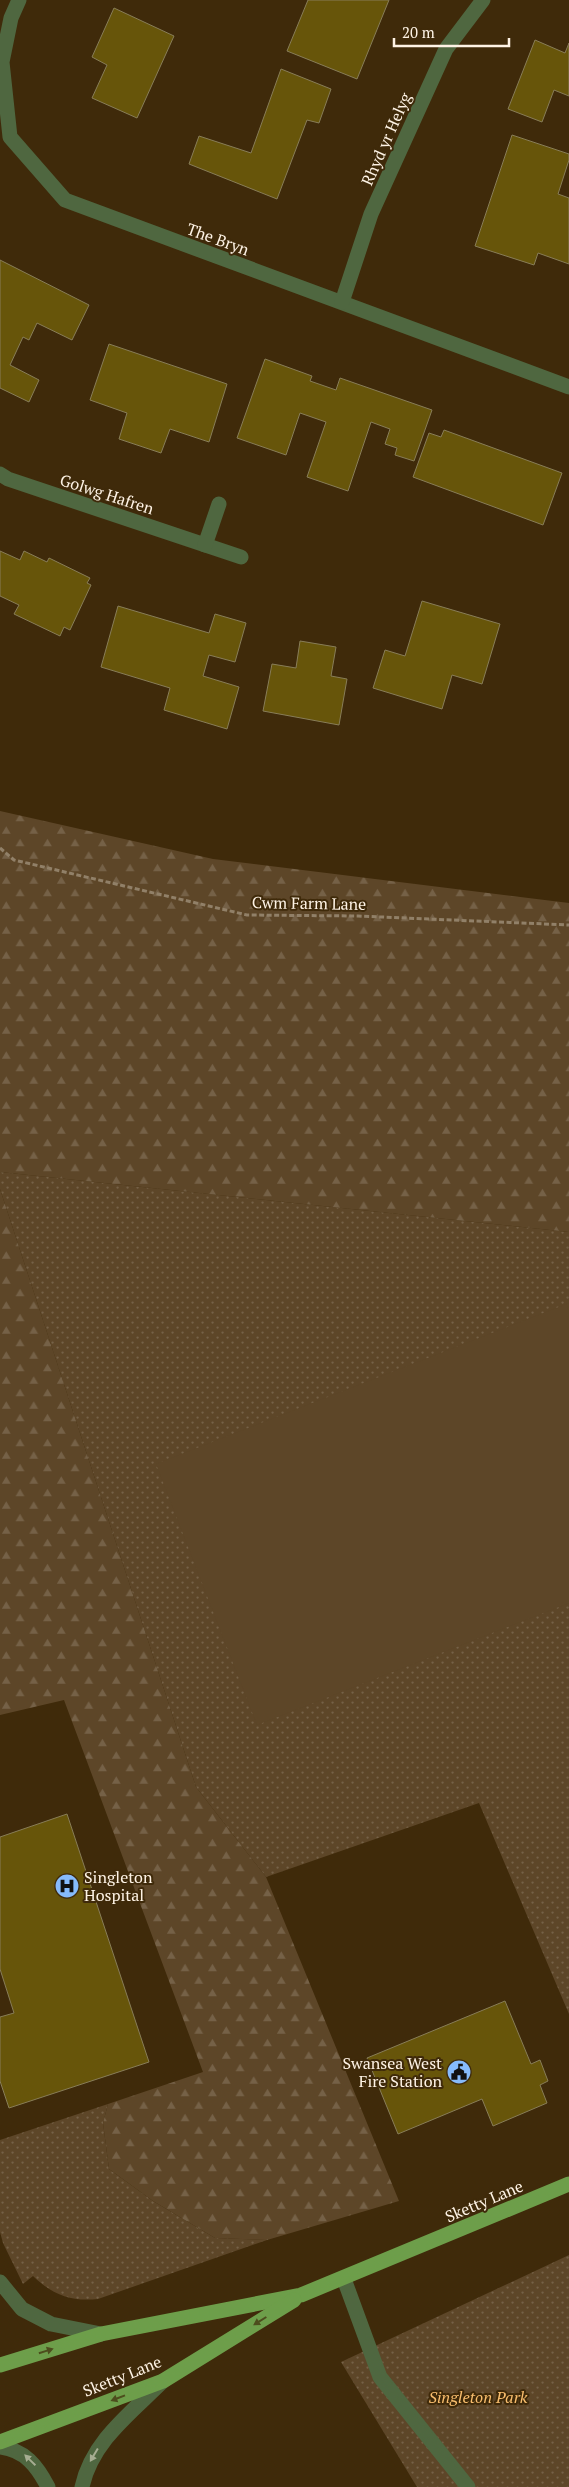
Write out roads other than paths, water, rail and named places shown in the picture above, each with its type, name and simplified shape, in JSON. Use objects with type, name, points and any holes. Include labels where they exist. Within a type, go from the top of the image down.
[{"type":"main road","name":"Sketty Lane","points":[[0,2442],[163,2381],[301,2296],[569,2184]]},
{"type":"main road","name":"Sketty Lane","points":[[0,2365],[100,2334],[301,2296]]},
{"type":"street","name":"The Bryn","points":[[19,0],[11,18],[2,62],[5,139],[65,200],[162,238],[342,302],[569,387]]},
{"type":"street","name":"Rhyd yr Helyg","points":[[342,302],[371,214],[446,49],[483,0]]},
{"type":"street","name":"Golwg Hafren","points":[[0,474],[8,479],[241,557]]},
{"type":"street","points":[[205,545],[219,504]]},
{"type":"street","points":[[344,2279],[380,2377],[468,2487]]},
{"type":"street","points":[[0,2282],[22,2309],[51,2324],[100,2334]]},
{"type":"street","points":[[82,2487],[85,2472],[95,2452],[110,2433],[163,2381]]},
{"type":"street","points":[[0,2448],[23,2454],[36,2465],[48,2487]]},
{"type":"place","name":"Singleton Hospital","points":[[67,1886]]},
{"type":"place","name":"Swansea West Fire Station","points":[[459,2072]]},
{"type":"park label","name":"Singleton Park","points":[[478,2397]]}]
